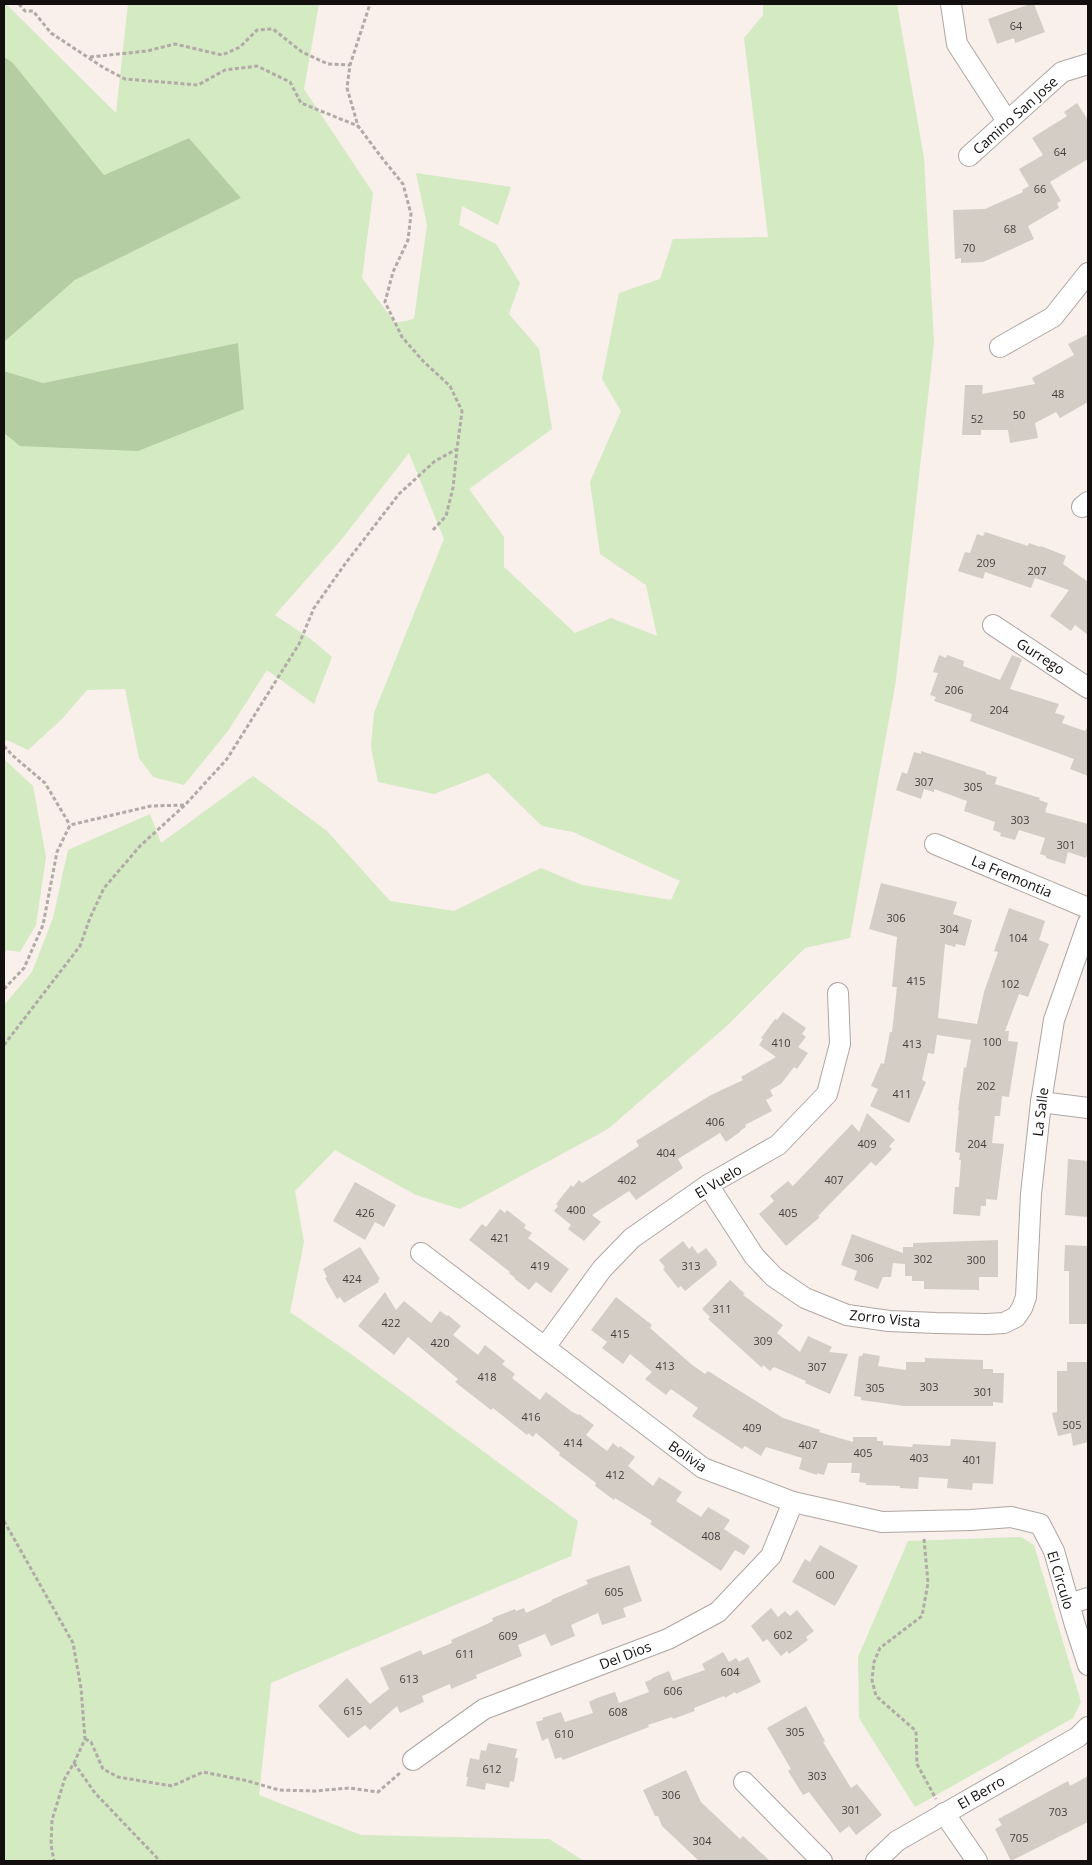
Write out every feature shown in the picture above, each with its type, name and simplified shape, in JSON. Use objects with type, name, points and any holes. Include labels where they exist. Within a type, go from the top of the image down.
[{"type":"street","points":[[951,4],[957,44],[1007,122]]},
{"type":"street","name":"Camino San Jose","points":[[969,156],[1062,72],[1088,64]]},
{"type":"street","points":[[1000,347],[1053,317],[1088,273]]},
{"type":"street","name":"Gurrego","points":[[993,625],[1088,688]]},
{"type":"street","name":"La Fremontia","points":[[935,844],[1088,908]]},
{"type":"street","name":"La Salle","points":[[1022,1308],[1026,1297],[1031,1194],[1041,1102],[1054,1020],[1088,923]]},
{"type":"street","name":"El Vuelo","points":[[544,1346],[602,1268],[632,1238],[708,1185],[778,1146],[826,1094],[840,1044],[838,993]]},
{"type":"street","points":[[1041,1102],[1088,1108]]},
{"type":"street","name":"Zorro Vista","points":[[708,1185],[754,1256],[774,1277],[805,1298],[847,1315],[889,1321],[987,1324],[1004,1323],[1016,1317],[1022,1308]]},
{"type":"street","name":"Bolivia","points":[[421,1253],[703,1468],[793,1502],[882,1522],[1011,1517],[1040,1524]]},
{"type":"street","name":"Del Dios","points":[[413,1760],[484,1709],[668,1639],[718,1612],[770,1556],[793,1502]]},
{"type":"street","name":"El Circulo","points":[[1040,1524],[1054,1551],[1069,1604],[1082,1623],[1088,1665]]},
{"type":"street","points":[[1069,1604],[1088,1598]]},
{"type":"street","name":"El Berro","points":[[876,1861],[897,1841],[1078,1737],[1088,1726]]},
{"type":"street","points":[[744,1782],[822,1861]]},
{"type":"street","points":[[944,1813],[977,1861]]},
{"type":"path","points":[[19,4],[25,10],[33,11],[51,33],[88,58],[125,79],[198,85],[226,70],[258,66],[290,82],[301,102],[358,126]]},
{"type":"path","points":[[370,4],[350,65],[347,88],[358,126],[403,184],[411,214],[408,240],[393,272],[385,302],[402,337],[423,362],[450,386],[462,410],[453,488],[446,516],[434,530]]},
{"type":"path","points":[[88,58],[147,51],[174,44],[222,55],[240,47],[257,30],[273,29],[302,52],[328,64],[350,65]]},
{"type":"path","points":[[4,1045],[80,946],[104,888],[140,846],[185,805],[227,759],[299,644],[314,608],[351,556],[399,494],[435,461],[458,449]]},
{"type":"path","points":[[4,746],[45,783],[70,825]]},
{"type":"path","points":[[70,825],[151,806],[185,805]]},
{"type":"path","points":[[4,989],[24,968],[44,925],[57,852],[70,825]]},
{"type":"path","points":[[4,1520],[73,1643],[81,1688],[85,1739],[65,1778],[52,1820],[51,1845],[54,1861]]},
{"type":"path","points":[[921,1521],[928,1582],[922,1616],[880,1648],[874,1662],[872,1680],[876,1696],[916,1731],[917,1764],[944,1813]]},
{"type":"path","points":[[85,1739],[91,1742],[103,1769],[118,1777],[172,1786],[203,1772],[244,1780],[279,1790],[315,1791],[349,1788],[378,1792],[389,1784],[413,1760]]},
{"type":"path","points":[[74,1763],[95,1793],[160,1861]]},
{"type":"green space","points":[[4,4],[116,113],[128,4],[319,4],[304,89],[373,193],[362,278],[395,323],[414,319],[427,225],[416,173],[511,187],[498,225],[462,206],[459,225],[496,244],[520,283],[509,314],[539,349],[552,429],[469,489],[504,537],[504,567],[575,633],[611,618],[657,636],[646,585],[600,554],[590,482],[621,411],[602,379],[619,293],[660,279],[673,239],[768,237],[744,38],[763,15],[763,4],[897,4],[924,158],[934,343],[896,680],[850,938],[805,948],[729,1024],[608,1129],[460,1209],[416,1195],[335,1150],[295,1191],[304,1242],[290,1312],[351,1354],[578,1521],[571,1556],[271,1683],[259,1795],[361,1835],[549,1839],[584,1861],[4,1861],[4,1005],[32,972],[53,918],[68,850],[150,814],[161,843],[253,776],[327,831],[390,901],[454,911],[541,868],[582,885],[671,900],[680,881],[573,832],[542,826],[488,773],[434,794],[378,782],[371,747],[374,713],[444,539],[409,453],[341,540],[275,615],[312,640],[332,657],[314,704],[267,670],[228,731],[184,785],[153,777],[139,758],[125,689],[87,690],[62,719],[28,750],[7,740],[4,742],[4,433],[21,446],[244,408],[238,343],[43,383],[4,371],[4,342],[75,280],[241,198],[189,138],[104,175],[12,62],[4,57]]},
{"type":"green space","points":[[4,57],[12,62],[104,175],[189,138],[241,198],[75,280],[4,342]]},
{"type":"green space","points":[[238,343],[244,409],[138,451],[20,446],[4,433],[4,371],[43,383]]},
{"type":"green space","points":[[4,759],[33,786],[46,857],[36,925],[20,952],[7,950],[4,955]]},
{"type":"green space","points":[[1021,1537],[1034,1545],[1081,1702],[1073,1718],[915,1807],[859,1718],[858,1657],[908,1541]]},
{"type":"building","points":[[1034,4],[1045,32],[1015,43],[1014,38],[997,44],[988,19]]},
{"type":"building","points":[[1077,103],[1088,120],[1088,159],[1050,182],[1061,201],[1057,203],[1059,208],[1028,226],[1034,239],[983,262],[961,263],[961,258],[955,259],[953,210],[985,209],[1023,192],[1022,190],[1029,186],[1019,169],[1043,155],[1032,138],[1067,116],[1064,112]]},
{"type":"building","points":[[1088,334],[1088,402],[1060,418],[1056,412],[1035,423],[1038,438],[1010,443],[1008,430],[981,430],[981,435],[962,435],[965,385],[983,385],[982,394],[1035,384],[1032,378],[1074,355],[1068,344]]},
{"type":"building","points":[[985,532],[1028,546],[1029,543],[1041,546],[1066,556],[1063,564],[1088,582],[1088,635],[1075,625],[1071,631],[1050,616],[1069,590],[1035,578],[1031,588],[985,572],[983,579],[958,571],[965,552],[970,553],[977,534],[983,536]]},
{"type":"building","points":[[939,655],[946,658],[947,655],[964,661],[963,666],[1000,680],[1012,655],[1022,659],[1010,689],[1059,704],[1055,713],[1065,716],[1062,723],[1085,731],[1088,726],[1088,776],[1070,769],[1074,759],[970,721],[972,714],[934,701],[936,697],[930,695],[938,673],[933,672]]},
{"type":"building","points":[[921,751],[986,772],[986,774],[997,777],[995,784],[1040,798],[1039,800],[1048,803],[1045,812],[1088,824],[1088,850],[1086,858],[1068,852],[1065,864],[1046,858],[1046,856],[1040,854],[1045,838],[1019,830],[1015,840],[1000,836],[1001,833],[993,830],[995,822],[964,811],[967,801],[934,789],[934,792],[924,789],[921,799],[896,790],[902,772],[907,774],[914,752],[921,754]]},
{"type":"building","points":[[881,883],[957,902],[953,914],[972,920],[965,946],[956,944],[955,947],[945,944],[938,1018],[977,1024],[984,992],[998,952],[994,951],[1009,908],[1045,921],[1039,940],[1049,944],[1028,997],[1019,994],[1005,1031],[1009,1031],[1008,1041],[1018,1042],[1009,1097],[1002,1096],[1000,1116],[995,1116],[992,1143],[1004,1144],[997,1200],[986,1199],[986,1206],[981,1206],[980,1216],[953,1214],[955,1187],[959,1187],[961,1160],[959,1160],[960,1153],[955,1152],[958,1110],[964,1067],[966,1068],[971,1040],[937,1035],[934,1054],[928,1053],[922,1080],[926,1082],[909,1123],[870,1106],[878,1089],[871,1086],[881,1063],[884,1064],[890,1032],[892,1032],[897,987],[892,987],[897,937],[869,929]]},
{"type":"building","points":[[783,1012],[806,1028],[802,1034],[806,1037],[798,1047],[808,1053],[797,1069],[794,1067],[781,1084],[770,1090],[773,1096],[766,1100],[772,1111],[745,1125],[746,1127],[726,1142],[720,1133],[678,1159],[683,1168],[636,1200],[629,1191],[592,1215],[601,1222],[584,1241],[568,1229],[571,1225],[554,1211],[558,1206],[556,1204],[571,1185],[573,1187],[579,1180],[582,1183],[639,1146],[636,1141],[711,1095],[743,1080],[741,1077],[776,1057],[759,1045],[763,1039],[761,1038],[775,1019],[777,1020]]},
{"type":"building","points":[[867,1113],[895,1140],[889,1146],[892,1149],[876,1166],[871,1162],[818,1216],[820,1217],[786,1246],[759,1214],[774,1201],[770,1196],[788,1181],[793,1186],[852,1124],[859,1132]]},
{"type":"building","points":[[1068,1159],[1088,1161],[1088,1217],[1065,1215]]},
{"type":"building","points":[[355,1182],[396,1205],[384,1227],[375,1222],[365,1240],[333,1221]]},
{"type":"building","points":[[500,1209],[505,1213],[507,1210],[526,1225],[524,1228],[532,1233],[528,1238],[569,1269],[551,1293],[536,1282],[529,1290],[515,1279],[510,1272],[469,1240],[482,1224],[486,1227]]},
{"type":"building","points":[[852,1234],[903,1253],[903,1247],[913,1247],[913,1243],[998,1240],[998,1277],[979,1277],[979,1290],[924,1289],[924,1281],[912,1281],[912,1276],[905,1276],[905,1264],[893,1263],[891,1277],[883,1277],[878,1289],[854,1280],[857,1271],[841,1265]]},
{"type":"building","points":[[683,1241],[689,1249],[692,1246],[698,1254],[706,1248],[717,1262],[717,1265],[685,1291],[681,1286],[678,1288],[663,1269],[665,1267],[659,1260]]},
{"type":"building","points":[[1065,1245],[1088,1246],[1088,1324],[1069,1324],[1069,1271],[1064,1271]]},
{"type":"building","points":[[360,1247],[380,1279],[378,1280],[379,1282],[344,1303],[340,1297],[337,1299],[325,1278],[327,1277],[323,1269]]},
{"type":"building","points":[[730,1280],[745,1294],[743,1295],[783,1325],[777,1333],[800,1352],[808,1336],[832,1347],[829,1352],[848,1354],[830,1394],[774,1367],[770,1371],[763,1365],[762,1368],[708,1319],[710,1317],[702,1309]]},
{"type":"building","points":[[385,1292],[396,1310],[404,1301],[431,1323],[440,1311],[448,1315],[461,1326],[453,1335],[478,1355],[485,1345],[505,1361],[502,1364],[515,1374],[512,1378],[540,1400],[546,1392],[594,1425],[586,1435],[607,1451],[613,1443],[635,1457],[628,1466],[653,1486],[659,1477],[682,1492],[676,1501],[701,1517],[708,1507],[730,1520],[724,1529],[750,1546],[744,1555],[735,1550],[721,1571],[650,1524],[652,1521],[615,1498],[614,1500],[595,1486],[596,1483],[559,1455],[560,1453],[536,1433],[533,1437],[528,1433],[527,1435],[493,1408],[491,1410],[455,1382],[458,1379],[408,1337],[394,1355],[358,1326]]},
{"type":"building","points":[[616,1297],[652,1325],[650,1328],[705,1374],[708,1371],[783,1418],[820,1430],[819,1432],[853,1442],[853,1437],[877,1437],[877,1441],[883,1441],[883,1445],[912,1447],[913,1444],[950,1446],[951,1439],[996,1442],[993,1484],[973,1483],[972,1490],[947,1488],[948,1479],[919,1477],[918,1489],[900,1488],[900,1486],[866,1485],[866,1483],[859,1482],[860,1473],[851,1473],[852,1463],[828,1463],[824,1475],[817,1473],[817,1475],[799,1469],[802,1458],[766,1447],[761,1456],[745,1446],[742,1449],[692,1416],[698,1408],[671,1389],[666,1395],[645,1379],[652,1372],[630,1354],[623,1364],[602,1348],[607,1342],[591,1330]]},
{"type":"building","points":[[863,1353],[880,1356],[878,1366],[906,1370],[906,1362],[925,1362],[925,1358],[983,1360],[983,1369],[993,1369],[993,1373],[1004,1373],[1003,1403],[993,1402],[993,1406],[904,1406],[861,1400],[861,1397],[854,1396],[859,1356],[862,1356]]},
{"type":"building","points":[[1067,1362],[1088,1362],[1088,1442],[1073,1446],[1071,1433],[1058,1436],[1052,1413],[1057,1412],[1057,1371],[1067,1371]]},
{"type":"building","points":[[820,1545],[858,1566],[835,1606],[792,1582],[805,1559],[810,1562]]},
{"type":"building","points":[[629,1565],[642,1601],[623,1608],[626,1617],[602,1625],[598,1613],[571,1625],[575,1636],[551,1646],[545,1634],[518,1645],[522,1656],[476,1675],[477,1678],[451,1689],[450,1684],[422,1696],[424,1702],[400,1713],[397,1706],[370,1730],[365,1725],[348,1738],[318,1706],[347,1678],[370,1704],[389,1689],[380,1668],[421,1650],[423,1655],[452,1643],[451,1640],[493,1621],[492,1618],[515,1609],[516,1611],[524,1608],[526,1613],[588,1584],[586,1580]]},
{"type":"building","points":[[771,1608],[778,1617],[785,1611],[790,1616],[797,1610],[814,1631],[806,1637],[808,1640],[789,1654],[787,1651],[781,1656],[767,1639],[763,1642],[751,1626]]},
{"type":"building","points":[[723,1652],[729,1662],[736,1658],[739,1662],[748,1657],[761,1682],[736,1694],[735,1692],[725,1698],[724,1696],[694,1708],[695,1711],[648,1725],[649,1727],[563,1760],[561,1757],[555,1759],[548,1738],[542,1741],[536,1722],[543,1720],[542,1718],[561,1712],[565,1722],[593,1713],[589,1702],[597,1698],[615,1692],[619,1703],[649,1692],[645,1682],[669,1671],[673,1681],[705,1670],[702,1664]]},
{"type":"building","points":[[806,1706],[825,1741],[823,1742],[851,1788],[857,1784],[882,1815],[856,1835],[849,1826],[840,1833],[809,1792],[803,1795],[788,1771],[791,1769],[767,1728]]},
{"type":"building","points":[[488,1743],[517,1749],[515,1758],[518,1758],[514,1782],[510,1781],[509,1788],[486,1783],[485,1790],[466,1786],[470,1758],[479,1760],[481,1750],[486,1751]]},
{"type":"building","points":[[686,1770],[701,1802],[740,1839],[743,1836],[770,1861],[699,1861],[662,1826],[658,1816],[655,1816],[643,1790]]},
{"type":"building","points":[[1088,1776],[1088,1822],[1011,1861],[995,1829],[1002,1825],[998,1819],[1068,1781],[1070,1786]]}]
